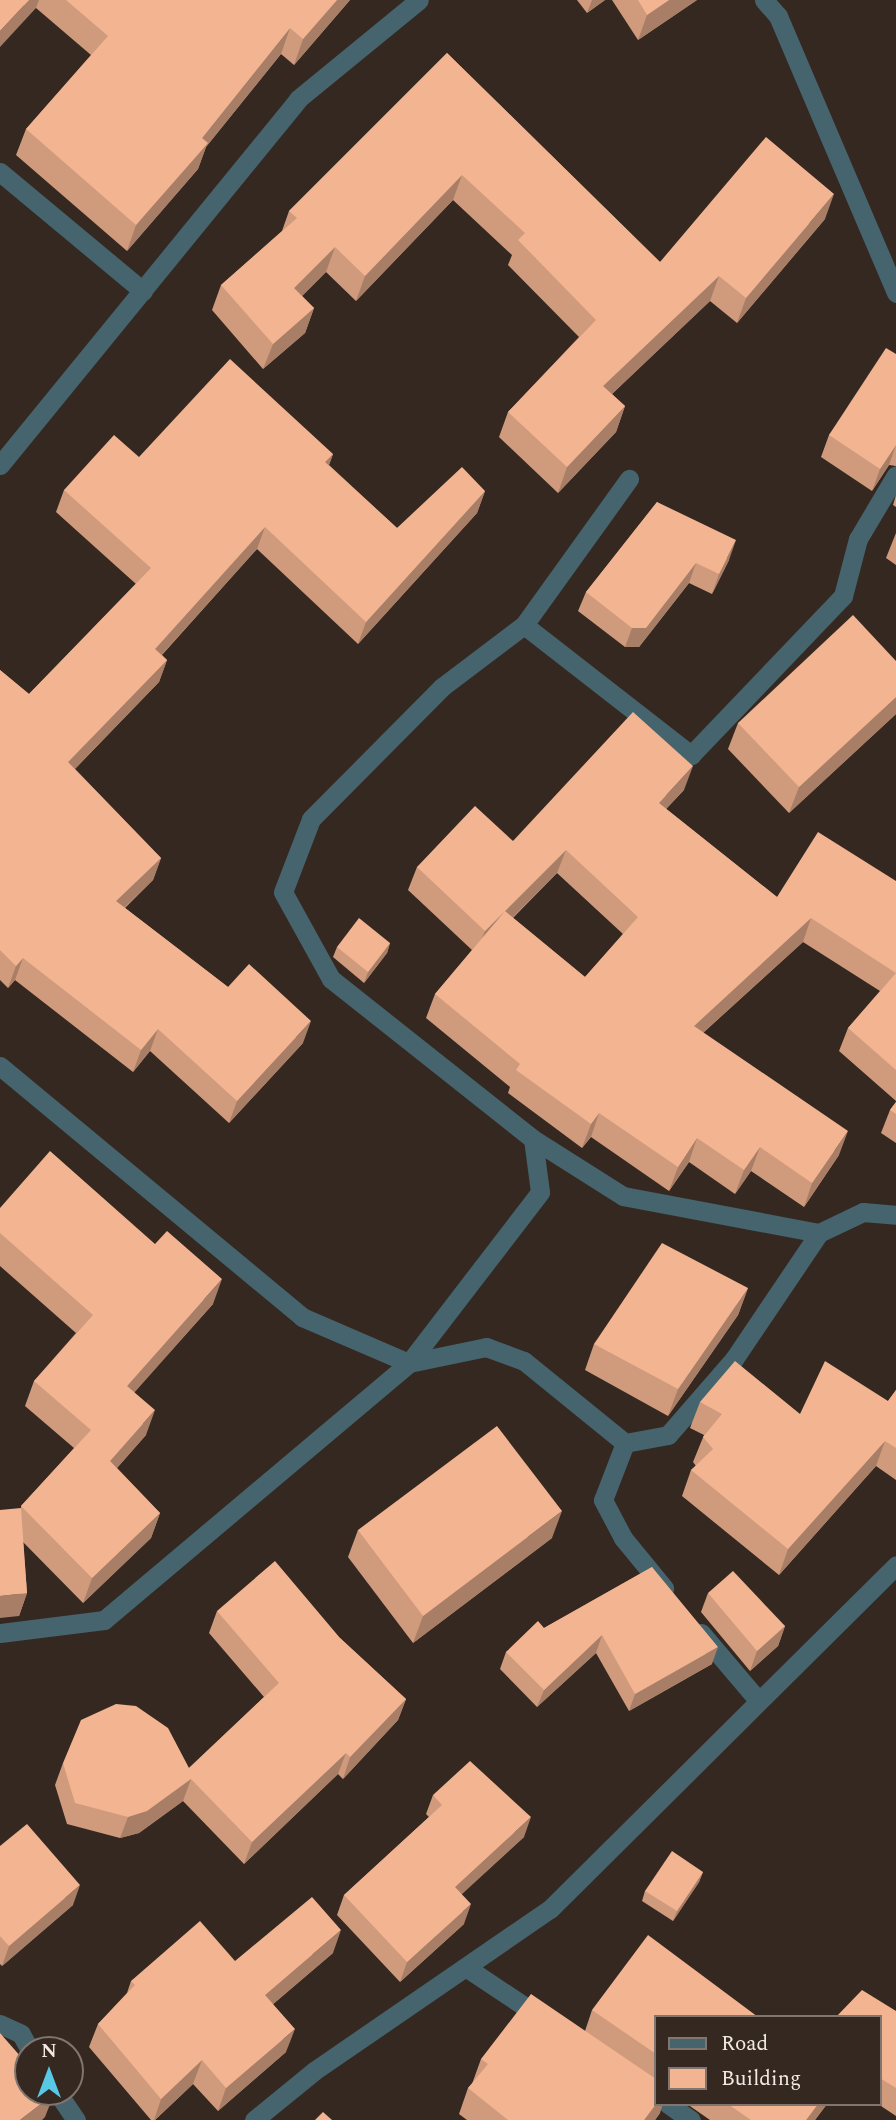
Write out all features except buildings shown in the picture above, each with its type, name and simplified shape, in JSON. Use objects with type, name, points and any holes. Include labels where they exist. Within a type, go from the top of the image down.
[{"type":"street","points":[[0,465],[299,99],[419,0]]},
{"type":"street","points":[[764,0],[778,16],[896,293]]},
{"type":"street","points":[[0,172],[142,290]]},
{"type":"street","points":[[524,625],[691,755],[843,596],[858,539],[896,475]]},
{"type":"street","points":[[629,479],[524,625],[442,687],[311,819],[282,892],[331,979],[533,1139],[623,1196],[819,1233]]},
{"type":"street","points":[[0,1066],[302,1317],[409,1363],[486,1347],[524,1361],[625,1443],[668,1435],[734,1359],[819,1233],[863,1212],[896,1215]]},
{"type":"street","points":[[0,1633],[104,1620],[409,1363],[540,1192],[533,1139]]},
{"type":"street","points":[[625,1443],[603,1500],[623,1538],[757,1699]]},
{"type":"street","points":[[254,2120],[314,2071],[470,1969],[550,1909],[757,1699],[896,1565]]},
{"type":"street","points":[[470,1969],[558,2029]]},
{"type":"street","points":[[0,2024],[22,2036]]},
{"type":"street","points":[[671,2106],[691,2120]]}]
